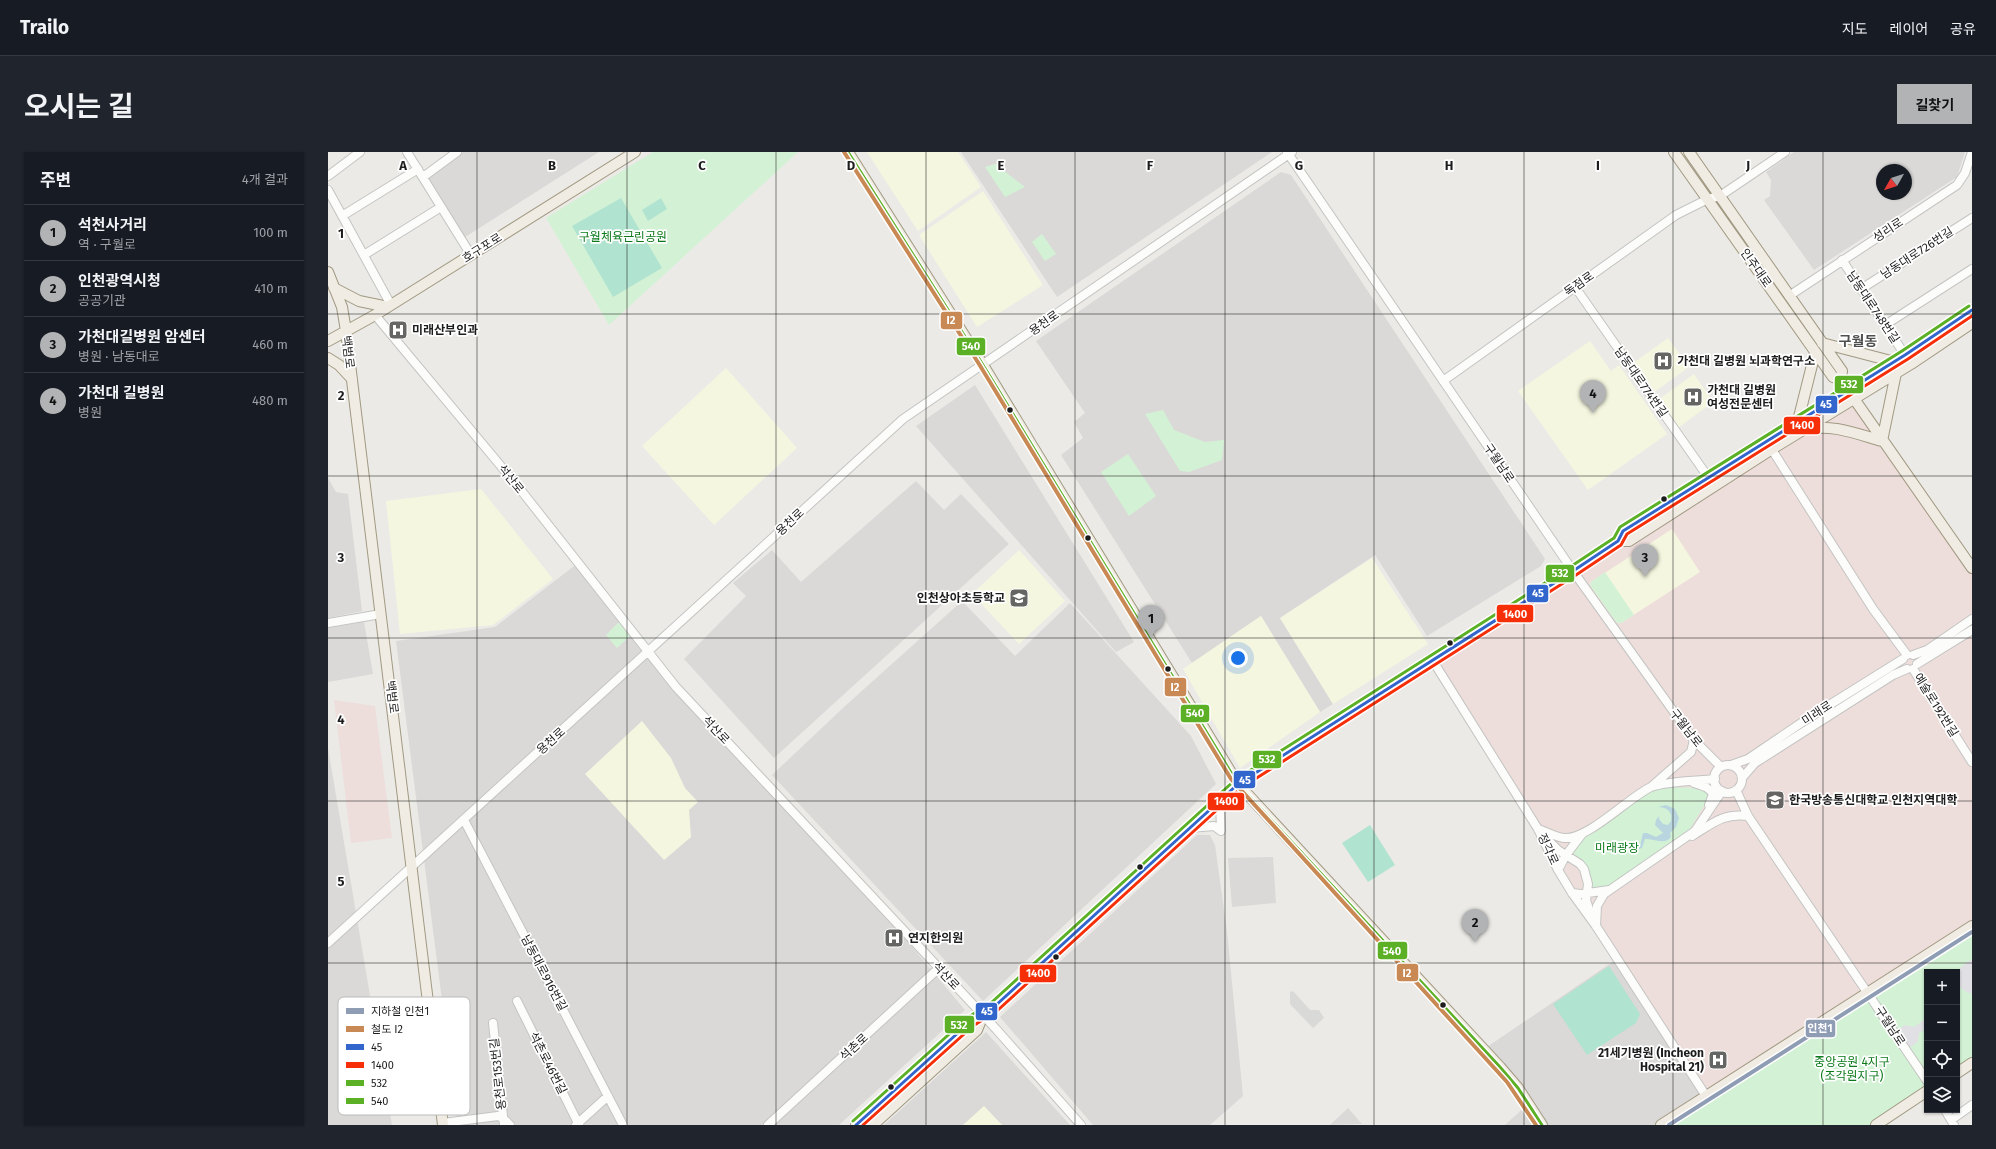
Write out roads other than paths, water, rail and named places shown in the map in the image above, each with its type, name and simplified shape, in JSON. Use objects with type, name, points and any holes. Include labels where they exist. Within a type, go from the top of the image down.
[{"type":"main road","name":"호구포로","points":[[328,341],[375,315],[635,152]]},
{"type":"main road","points":[[848,152],[983,366],[1238,784],[1500,1067],[1518,1088],[1542,1125]]},
{"type":"main road","name":"인주대로","points":[[1674,152],[1815,353],[1833,377],[1841,380],[1882,441],[1972,568]]},
{"type":"main road","name":"인주대로","points":[[1689,152],[1842,371],[1841,380]]},
{"type":"main road","name":"백범로","points":[[328,272],[342,307],[346,330],[428,997]]},
{"type":"main road","points":[[334,288],[359,301],[389,306]]},
{"type":"main road","points":[[1851,395],[1895,362],[1972,310]]},
{"type":"main road","points":[[1618,541],[1629,541],[1769,445],[1851,395],[1896,373],[1972,322]]},
{"type":"main road","points":[[1822,343],[1895,362]]},
{"type":"main road","points":[[1801,425],[1815,353]]},
{"type":"main road","points":[[328,358],[339,365],[352,379]]},
{"type":"main road","points":[[1801,425],[1839,429],[1882,441],[1896,373]]},
{"type":"main road","points":[[856,1125],[970,1022],[984,1016],[1238,784],[1573,571],[1618,541],[1623,531],[1708,477],[1769,445]]},
{"type":"main road","points":[[1661,1125],[1972,926]]},
{"type":"main road","points":[[873,1125],[977,1030],[984,1016]]},
{"type":"main road","points":[[1960,1071],[1972,1063]]},
{"type":"main road","points":[[1876,1125],[1924,1093]]},
{"type":"street","points":[[328,176],[360,152]]},
{"type":"street","points":[[407,152],[471,254]]},
{"type":"street","points":[[423,177],[457,152]]},
{"type":"street","points":[[1720,196],[1774,155],[1785,152]]},
{"type":"street","name":"성리로","points":[[1789,296],[1957,185],[1966,173],[1972,152]]},
{"type":"street","name":"용천로","points":[[328,943],[903,419],[983,366],[1289,153]]},
{"type":"street","name":"구월남로","points":[[1289,153],[1573,571],[1694,740],[1721,767]]},
{"type":"street","points":[[342,216],[418,169]]},
{"type":"street","points":[[328,190],[364,255],[389,306]]},
{"type":"street","name":"독점로","points":[[1443,381],[1676,215],[1708,199],[1720,196]]},
{"type":"street","points":[[364,255],[441,207]]},
{"type":"street","name":"남동대로726번길","points":[[1861,289],[1972,218]]},
{"type":"street","name":"남동대로748번길","points":[[1842,260],[1905,355]]},
{"type":"street","points":[[1885,325],[1972,269]]},
{"type":"street","name":"남동대로774번길","points":[[1575,287],[1708,477]]},
{"type":"street","name":"석산로","points":[[375,315],[520,489],[680,692],[984,1016],[1081,1125]]},
{"type":"street","points":[[1769,445],[1873,609],[1908,656],[1917,659],[1913,667],[1903,665],[1908,656]]},
{"type":"street","points":[[328,623],[381,614]]},
{"type":"street","name":"미래로","points":[[1731,765],[1748,760],[1810,718],[1908,656],[1926,650],[1972,619]]},
{"type":"street","name":"미래로","points":[[1742,778],[1755,763],[1893,675],[1913,667],[1972,630]]},
{"type":"street","points":[[1433,661],[1538,829],[1565,838],[1584,832],[1651,787],[1691,752],[1694,740]]},
{"type":"street","name":"예술로192번길","points":[[1913,667],[1972,762]]},
{"type":"street","points":[[1731,765],[1740,771],[1742,778],[1740,785],[1736,790],[1729,792],[1722,791],[1717,786],[1715,779],[1716,772],[1721,767],[1731,765]]},
{"type":"street","points":[[1651,787],[1715,779]]},
{"type":"street","points":[[1690,781],[1707,787],[1713,794],[1707,813]]},
{"type":"street","name":"구월남로","points":[[1736,790],[1748,816],[1924,1077]]},
{"type":"street","points":[[1596,926],[1597,906],[1600,900],[1611,889],[1695,831],[1722,791]]},
{"type":"street","points":[[1190,828],[1214,826],[1221,831],[1220,800]]},
{"type":"street","points":[[1684,839],[1690,838],[1721,818],[1736,815],[1748,816]]},
{"type":"street","name":"남동대로916번길","points":[[464,820],[623,1125]]},
{"type":"street","name":"정각로","points":[[1538,829],[1558,850],[1580,864],[1584,869],[1588,884],[1586,894],[1589,910],[1596,926]]},
{"type":"street","name":"정각로","points":[[1538,829],[1558,870],[1572,893],[1596,926],[1706,1096]]},
{"type":"street","points":[[1558,870],[1566,855],[1584,832]]},
{"type":"street","points":[[1572,893],[1586,894],[1611,889]]},
{"type":"street","name":"석촌로","points":[[768,1125],[939,968]]},
{"type":"street","name":"석촌로46번길","points":[[517,1002],[578,1124]]},
{"type":"street","name":"용천로153번길","points":[[493,1023],[504,1121]]},
{"type":"street","points":[[578,1124],[608,1096]]},
{"type":"street","points":[[1947,1113],[1952,1122],[1972,1105]]},
{"type":"street","points":[[443,1124],[498,1116],[510,1125]]},
{"type":"water","points":[[1666,805],[1675,809],[1679,818],[1676,827],[1670,833],[1671,837],[1665,841],[1645,839],[1642,848],[1636,850],[1635,847],[1640,846],[1643,833],[1656,837],[1663,833],[1655,825],[1659,816],[1659,819],[1663,824],[1668,825],[1671,821],[1669,811],[1658,807]]},
{"type":"metro line","name":"인천1","points":[[1669,1125],[1972,932]]},
{"type":"rail line","name":"I2","points":[[844,152],[979,364],[1231,779],[1507,1082],[1536,1125]]},
{"type":"place","name":"미래산부인과","points":[[398,330]]},
{"type":"place","name":"가천대 길병원 뇌과학연구소","points":[[1663,361]]},
{"type":"place","name":"가천대 길병원 여성전문센터","points":[[1693,397]]},
{"type":"place","name":"가천대 길병원","points":[[1593,413]]},
{"type":"place","name":"가천대길병원 암센터","points":[[1645,577]]},
{"type":"place","name":"인천상아초등학교","points":[[1019,598]]},
{"type":"place","name":"석천사거리","points":[[1151,638]]},
{"type":"place","name":"한국방송통신대학교 인천지역대학","points":[[1775,800]]},
{"type":"place","name":"연지한의원","points":[[894,938]]},
{"type":"place","name":"인천광역시청","points":[[1475,942]]},
{"type":"place","name":"21세기병원 (Incheon Hospital 21)","points":[[1718,1060]]},
{"type":"district","name":"구월동","points":[[1858,341]]},
{"type":"park label","name":"구월체육근린공원","points":[[623,237]]},
{"type":"park label","name":"미래광장","points":[[1617,848]]},
{"type":"park label","name":"중앙공원 4지구 (조각원지구)","points":[[1852,1069]]}]
